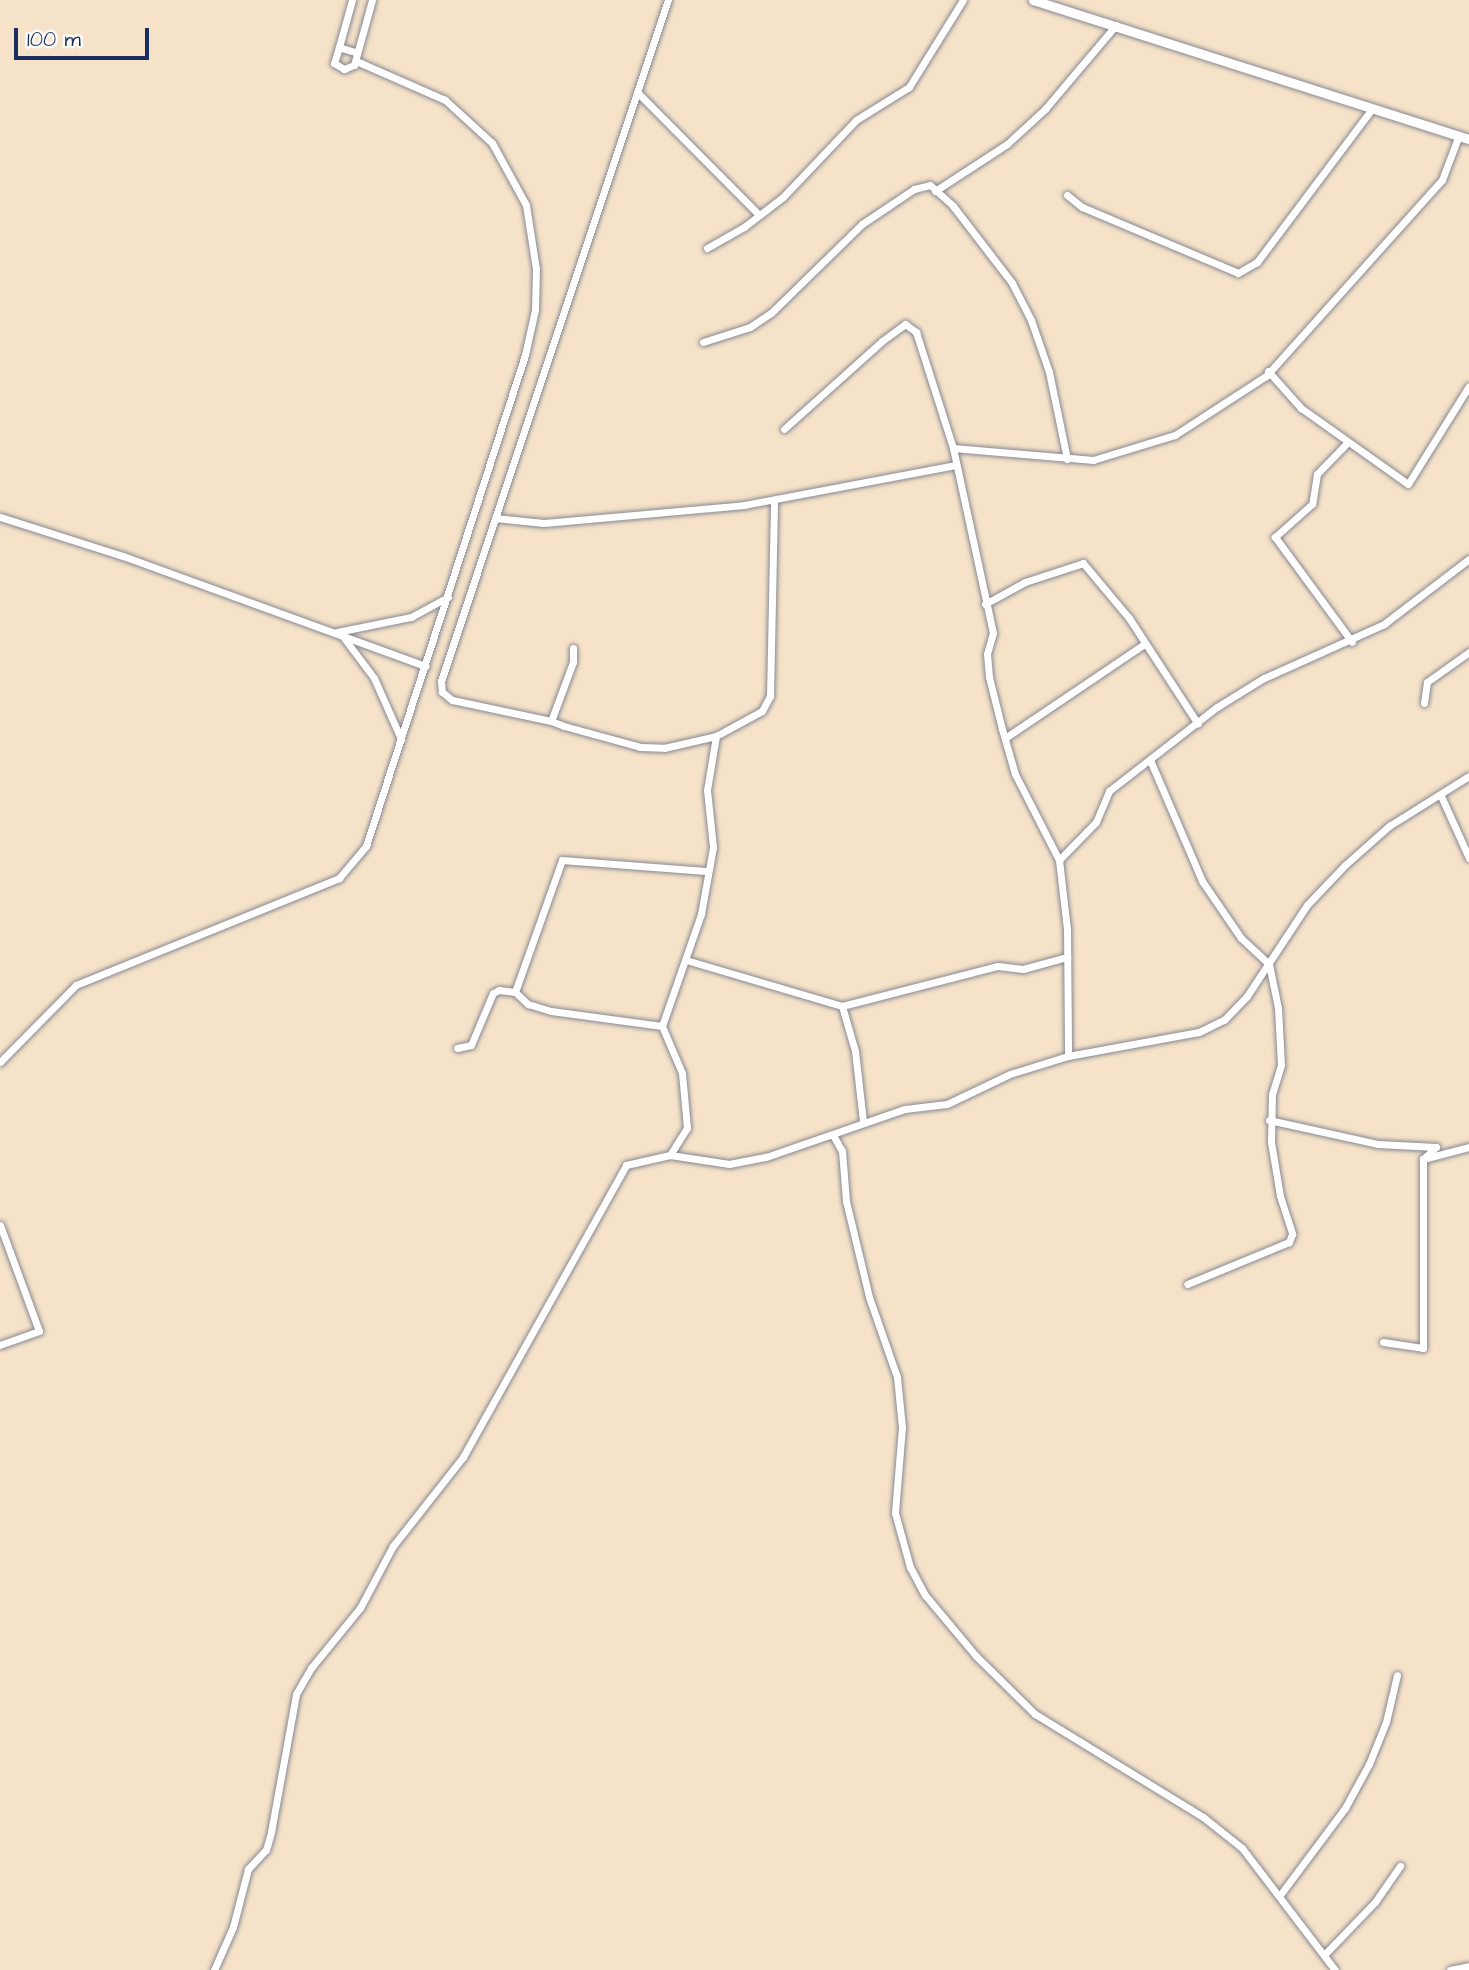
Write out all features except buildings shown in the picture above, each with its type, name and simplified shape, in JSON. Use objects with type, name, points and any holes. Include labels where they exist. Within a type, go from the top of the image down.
[{"type":"street","points":[[352,0],[339,47],[332,57],[338,68],[350,68],[356,61],[355,52],[372,0]]},
{"type":"street","points":[[668,0],[441,681],[442,692],[452,699],[503,714],[551,721],[652,749],[716,736],[762,711],[770,696],[774,501]]},
{"type":"street","points":[[707,248],[783,197],[856,120],[909,87],[964,0]]},
{"type":"street","points":[[1032,0],[1469,139]]},
{"type":"street","points":[[935,191],[1007,144],[1045,109],[1116,25]]},
{"type":"street","points":[[339,47],[355,52]]},
{"type":"street","points":[[0,1062],[76,985],[339,878],[366,846],[426,666],[533,321],[533,233],[514,178],[492,143],[467,117],[444,100],[356,61]]},
{"type":"street","points":[[637,92],[758,214]]},
{"type":"street","points":[[1067,195],[1094,213],[1238,273],[1257,262],[1372,109]]},
{"type":"street","points":[[953,448],[1093,460],[1175,435],[1268,371],[1442,180],[1459,135]]},
{"type":"street","points":[[703,342],[750,327],[771,313],[862,224],[896,200],[930,185],[953,206],[1012,283],[1031,320],[1049,372],[1067,459]]},
{"type":"street","points":[[784,429],[831,383],[905,324],[916,332],[953,448],[993,633],[987,654],[989,677],[1005,738],[1016,774],[1059,860],[1067,957],[1068,1056]]},
{"type":"street","points":[[1268,371],[1301,408],[1408,484],[1469,386]]},
{"type":"street","points":[[1347,443],[1317,474],[1312,504],[1275,537],[1352,642]]},
{"type":"street","points":[[495,518],[544,523],[774,501],[822,487],[956,465]]},
{"type":"street","points":[[0,517],[426,666]]},
{"type":"street","points":[[1059,860],[1096,822],[1110,791],[1198,724],[1264,678],[1352,642],[1384,624],[1469,559]]},
{"type":"street","points":[[985,604],[1025,582],[1083,563],[1129,618],[1143,645],[1198,724]]},
{"type":"street","points":[[339,634],[396,622],[448,596]]},
{"type":"street","points":[[339,634],[374,678],[401,740]]},
{"type":"street","points":[[1005,738],[1143,645]]},
{"type":"street","points":[[551,721],[573,662],[573,648]]},
{"type":"street","points":[[1424,703],[1427,682],[1469,652]]},
{"type":"street","points":[[670,1155],[687,1128],[682,1073],[662,1026],[701,914],[706,871],[713,847],[708,790],[716,736]]},
{"type":"street","points":[[1150,760],[1202,881],[1241,937],[1269,964],[1278,1008],[1281,1065],[1269,1120],[1280,1196],[1292,1234],[1289,1242],[1187,1284]]},
{"type":"street","points":[[214,1970],[233,1927],[248,1869],[266,1850],[296,1694],[310,1668],[360,1608],[393,1546],[463,1457],[626,1165],[670,1155],[729,1164],[833,1135],[863,1121],[905,1109],[947,1104],[1010,1074],[1068,1056],[1199,1032],[1224,1020],[1247,996],[1307,905],[1345,865],[1389,826],[1441,796],[1469,776]]},
{"type":"street","points":[[1441,796],[1469,858]]},
{"type":"street","points":[[515,992],[562,860],[706,871]]},
{"type":"street","points":[[686,960],[842,1006],[998,966],[1023,969],[1067,957]]},
{"type":"street","points":[[457,1048],[471,1045],[493,993],[515,992],[528,1004],[551,1011],[662,1026]]},
{"type":"street","points":[[842,1006],[855,1051],[863,1121]]},
{"type":"street","points":[[1269,1120],[1378,1144],[1436,1147],[1423,1159],[1423,1348],[1383,1342]]},
{"type":"street","points":[[833,1135],[842,1151],[846,1201],[869,1297],[897,1377],[902,1427],[895,1513],[909,1567],[925,1595],[976,1656],[1035,1714],[1226,1833],[1280,1895],[1335,1970]]},
{"type":"street","points":[[1423,1159],[1469,1147]]},
{"type":"street","points":[[0,1225],[39,1331],[0,1345]]},
{"type":"street","points":[[1280,1895],[1345,1808],[1373,1757],[1397,1675]]},
{"type":"street","points":[[1324,1955],[1370,1908],[1400,1866]]},
{"type":"street","points":[[1450,1970],[1469,1966]]}]
